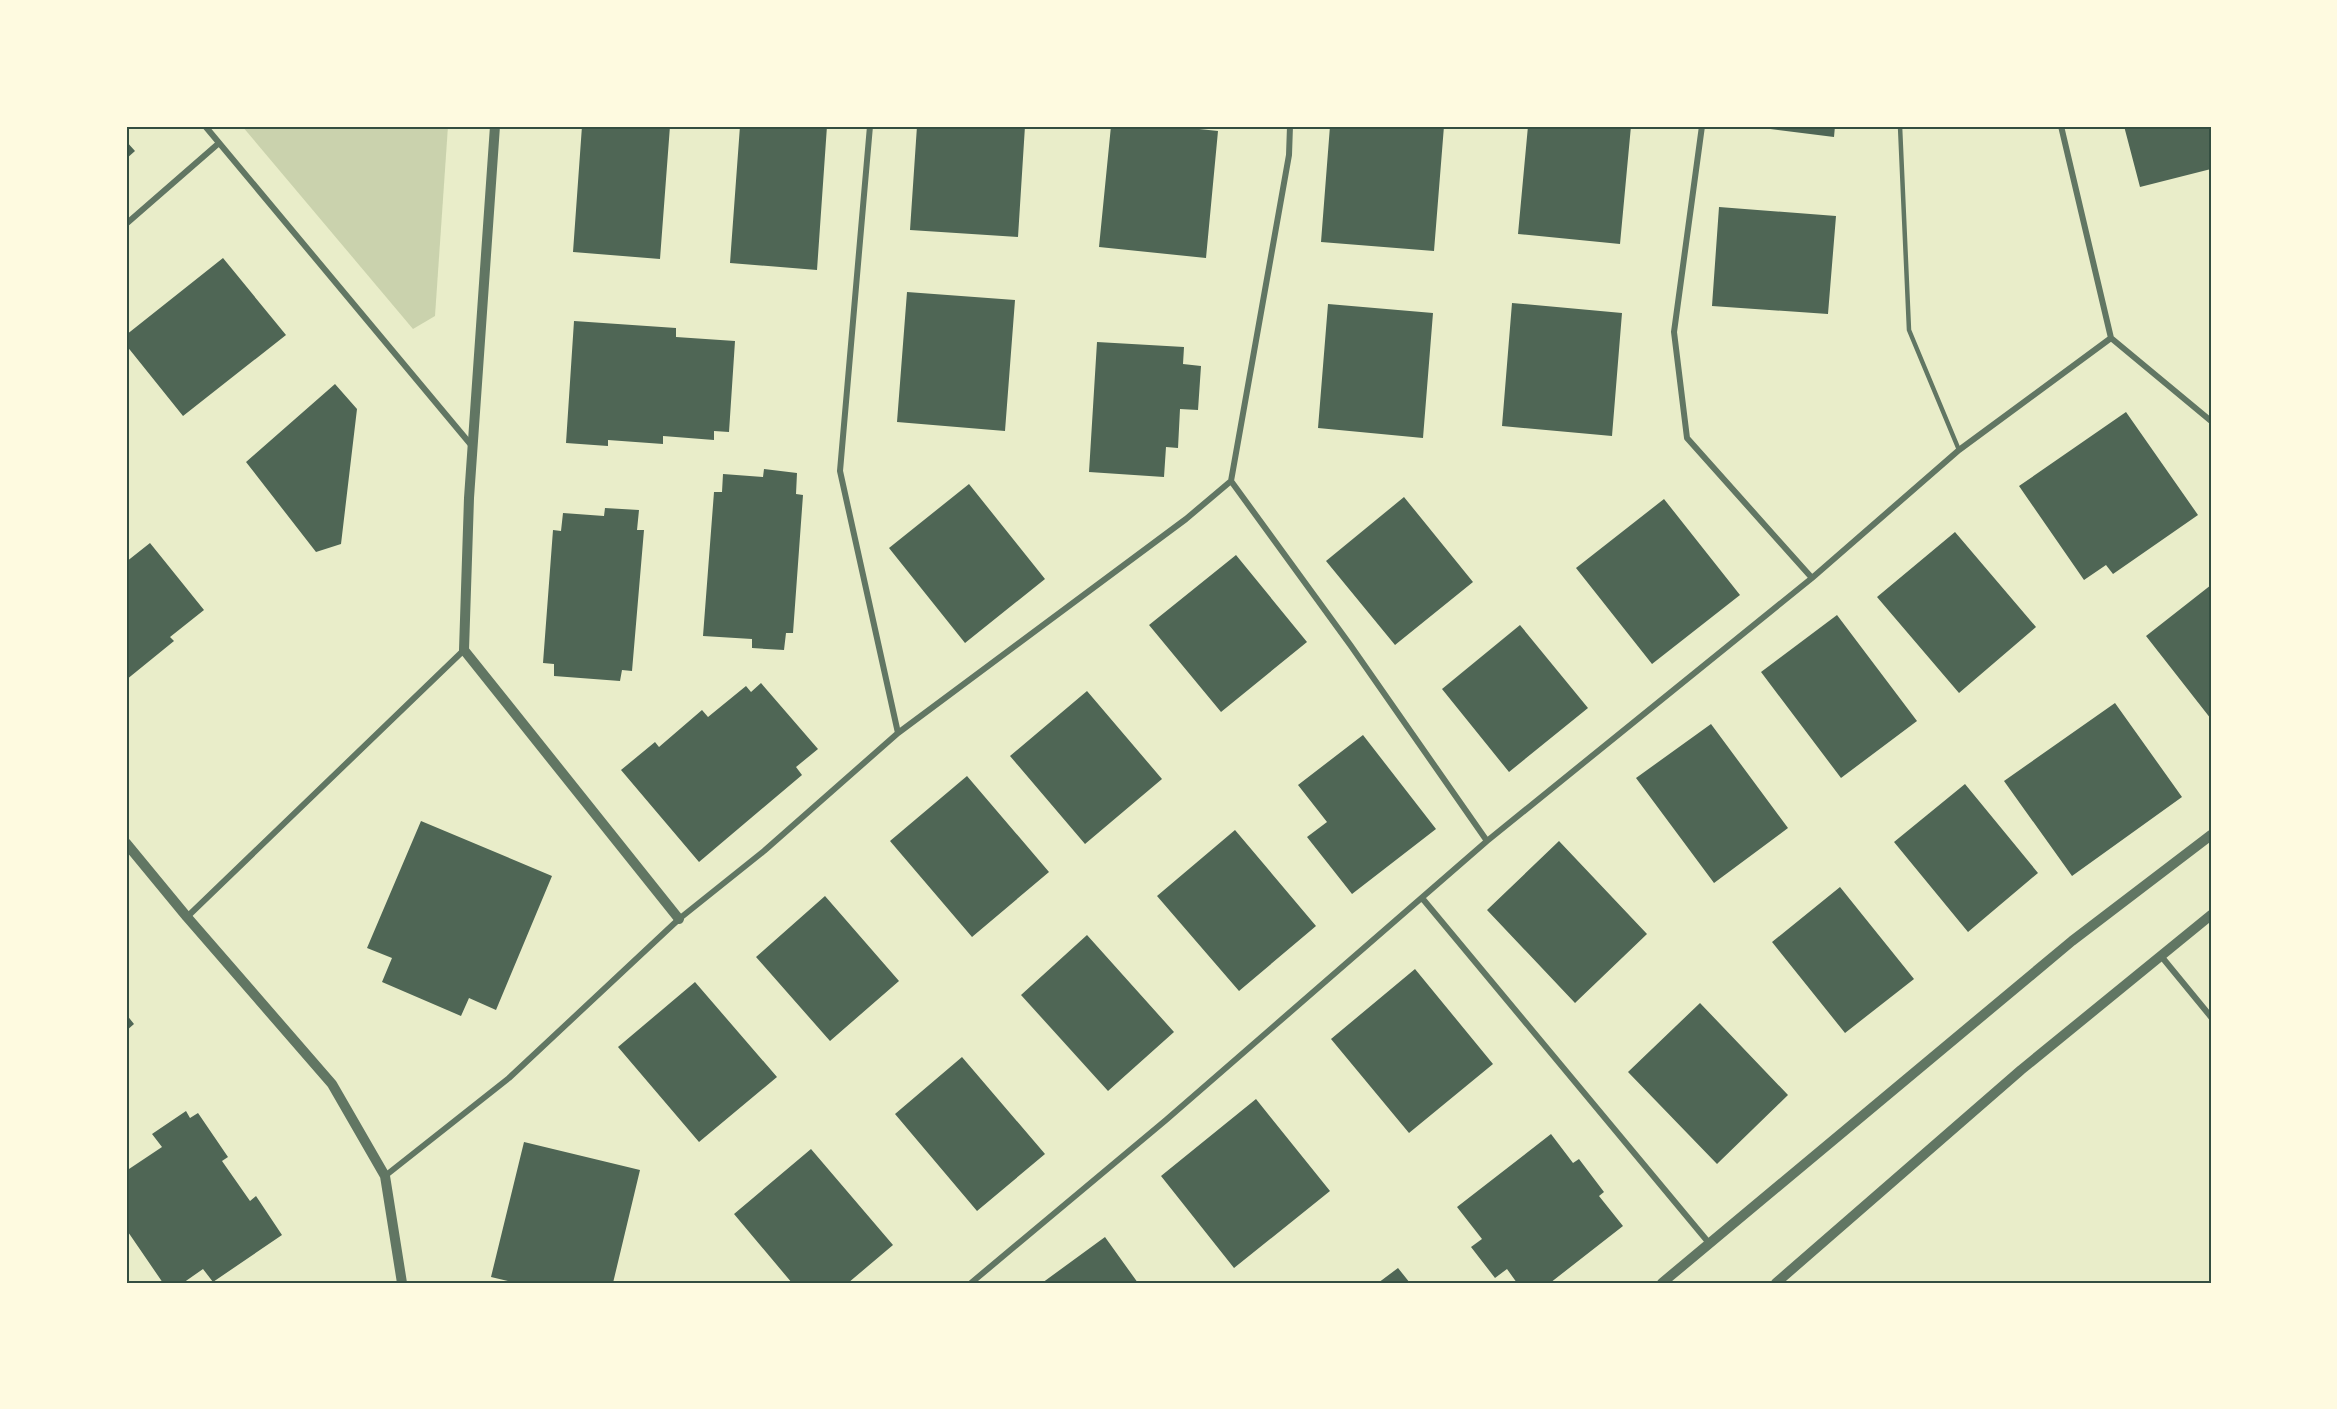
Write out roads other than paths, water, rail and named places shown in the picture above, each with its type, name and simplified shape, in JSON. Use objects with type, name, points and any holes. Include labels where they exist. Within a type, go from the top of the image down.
[{"type":"street","points":[[206,126],[473,447]]},
{"type":"street","points":[[495,126],[469,498],[464,650],[679,919]]},
{"type":"street","points":[[870,126],[840,471],[898,733]]},
{"type":"street","points":[[385,1176],[509,1078],[679,919],[764,851],[898,733],[1186,519],[1231,480],[1289,155],[1290,126]]},
{"type":"street","points":[[1702,126],[1674,332],[1687,438],[1812,578]]},
{"type":"street","points":[[2061,126],[2111,338],[2211,421]]},
{"type":"street","points":[[126,224],[219,143]]},
{"type":"street","points":[[971,1283],[1166,1120],[1487,842],[1812,578],[1959,450],[2111,338]]},
{"type":"street","points":[[1231,480],[1351,646],[1487,842]]},
{"type":"street","points":[[187,917],[464,650]]},
{"type":"street","points":[[1662,1283],[2072,941],[2211,835]]},
{"type":"street","points":[[126,843],[332,1084],[385,1176],[402,1283]]},
{"type":"street","points":[[1422,898],[1710,1243]]},
{"type":"street","points":[[1776,1283],[2021,1070],[2211,915]]},
{"type":"street","points":[[2161,956],[2211,1017]]},
{"type":"lane","points":[[1900,126],[1909,330],[1959,450]]}]
